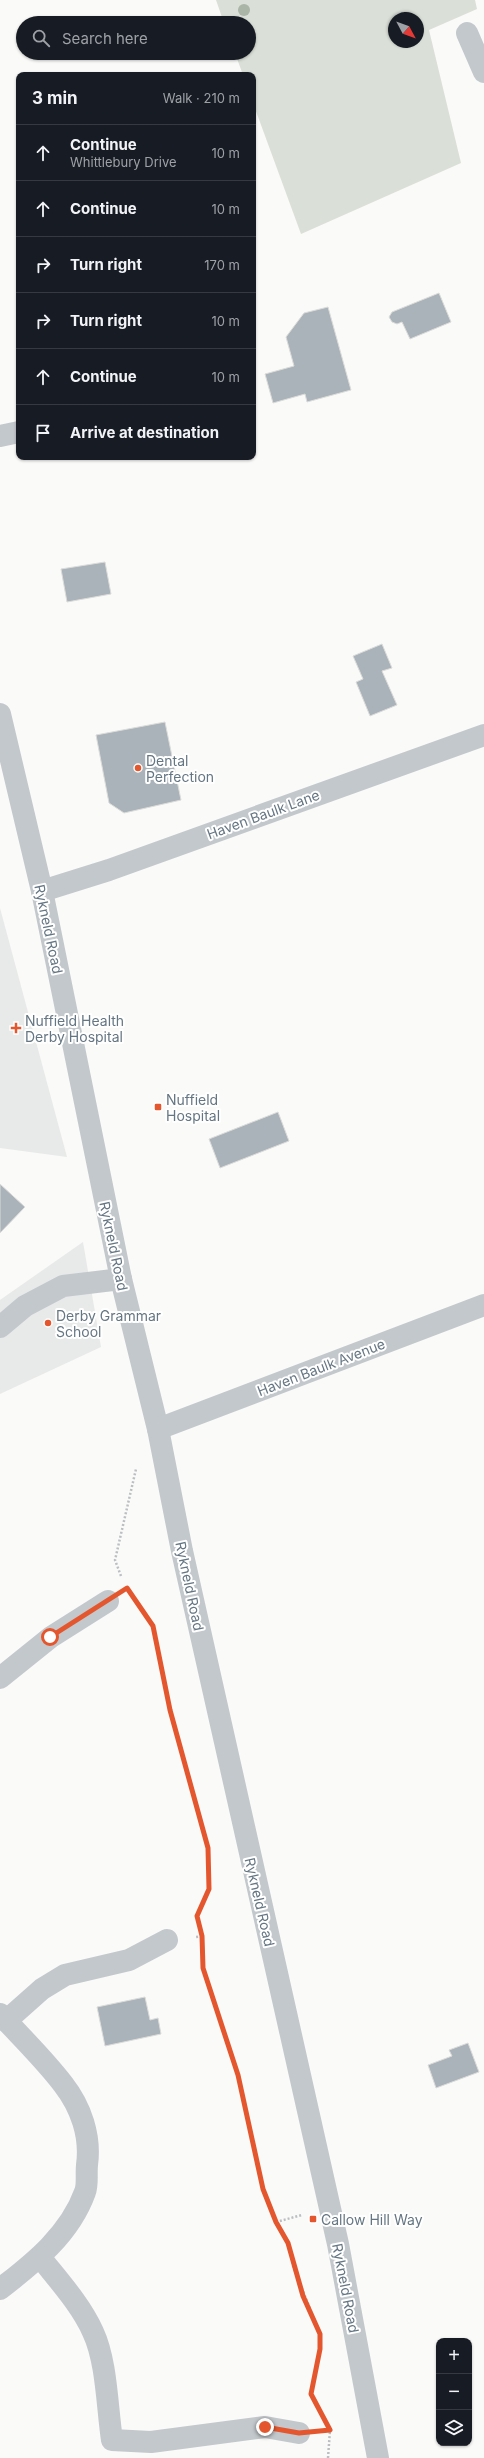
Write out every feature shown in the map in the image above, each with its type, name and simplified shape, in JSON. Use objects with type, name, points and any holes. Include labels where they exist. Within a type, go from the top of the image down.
[{"type":"street","points":[[467,33],[484,72]]},
{"type":"street","points":[[0,436],[16,433]]},
{"type":"street","name":"Rykneld Road","points":[[0,714],[8,788],[42,891],[121,1279],[158,1429],[187,1574],[338,2244],[378,2458]]},
{"type":"street","name":"Haven Baulk Lane","points":[[42,891],[109,870],[484,735]]},
{"type":"street","points":[[0,1327],[25,1306],[63,1286],[121,1279]]},
{"type":"street","name":"Haven Baulk Avenue","points":[[158,1429],[484,1305]]},
{"type":"street","points":[[0,1678],[50,1637],[108,1601]]},
{"type":"street","points":[[0,2289],[40,2258],[71,2219],[86,2191],[88,2154],[87,2134],[79,2110],[64,2084],[3,2017],[42,1989],[65,1975],[129,1960],[167,1940]]},
{"type":"street","points":[[40,2258],[63,2286],[93,2332],[100,2355],[112,2440],[151,2442],[265,2427],[299,2433]]},
{"type":"path","points":[[158,1429],[134,1473],[115,1560],[127,1588],[153,1626],[170,1710],[208,1848],[209,1889],[197,1916],[202,1936],[203,1968],[238,2075],[263,2189],[276,2222],[288,2243],[303,2296],[320,2334],[320,2349],[311,2394],[324,2418]]},
{"type":"path","points":[[108,1601],[127,1588]]},
{"type":"path","points":[[167,1940],[202,1936]]},
{"type":"path","points":[[327,2424],[330,2430],[328,2458]]},
{"type":"path","points":[[299,2433],[330,2430]]},
{"type":"shaded area","points":[[216,0],[475,0],[477,9],[429,30],[461,163],[301,234],[256,111],[256,72],[242,72],[238,60],[256,60],[256,16],[222,16]]},
{"type":"shaded area","name":"Nuffield Health Derby Hospital","points":[[0,908],[67,1157],[0,1148]]},
{"type":"shaded area","name":"Derby Grammar School","points":[[83,1242],[101,1347],[0,1394],[0,1300]]},
{"type":"building","points":[[439,293],[451,322],[410,339],[402,322],[397,324],[392,322],[389,317],[392,312]]},
{"type":"building","points":[[328,307],[351,390],[307,402],[305,394],[273,403],[265,374],[294,366],[286,337],[304,313]]},
{"type":"building","points":[[105,562],[111,594],[67,602],[61,569]]},
{"type":"building","points":[[382,644],[392,668],[382,671],[397,705],[370,716],[356,682],[363,679],[353,656]]},
{"type":"building","name":"Dental Perfection","points":[[165,722],[181,800],[124,813],[109,803],[96,735]]},
{"type":"building","points":[[278,1112],[289,1141],[220,1168],[209,1139]]},
{"type":"building","points":[[0,1184],[25,1207],[0,1233]]},
{"type":"building","points":[[145,1997],[150,2020],[158,2018],[161,2034],[105,2046],[97,2007]]},
{"type":"building","points":[[468,2043],[479,2072],[436,2088],[428,2065],[452,2056],[449,2050]]},
{"type":"place","name":"Dental Perfection","points":[[138,768]]},
{"type":"place","name":"Nuffield Health Derby Hospital","points":[[16,1028]]},
{"type":"place","name":"Nuffield Hospital","points":[[158,1107]]},
{"type":"place","name":"Derby Grammar School","points":[[48,1323]]},
{"type":"place","name":"Callow Hill Way","points":[[313,2219]]},
{"type":"route","points":[[50,1637],[127,1588],[153,1626],[170,1710],[208,1848],[209,1889],[197,1916],[202,1936],[203,1968],[238,2075],[263,2189],[276,2222],[288,2243],[293,2266],[303,2296],[320,2334],[320,2349],[311,2394],[330,2430],[299,2433],[265,2427]]}]
